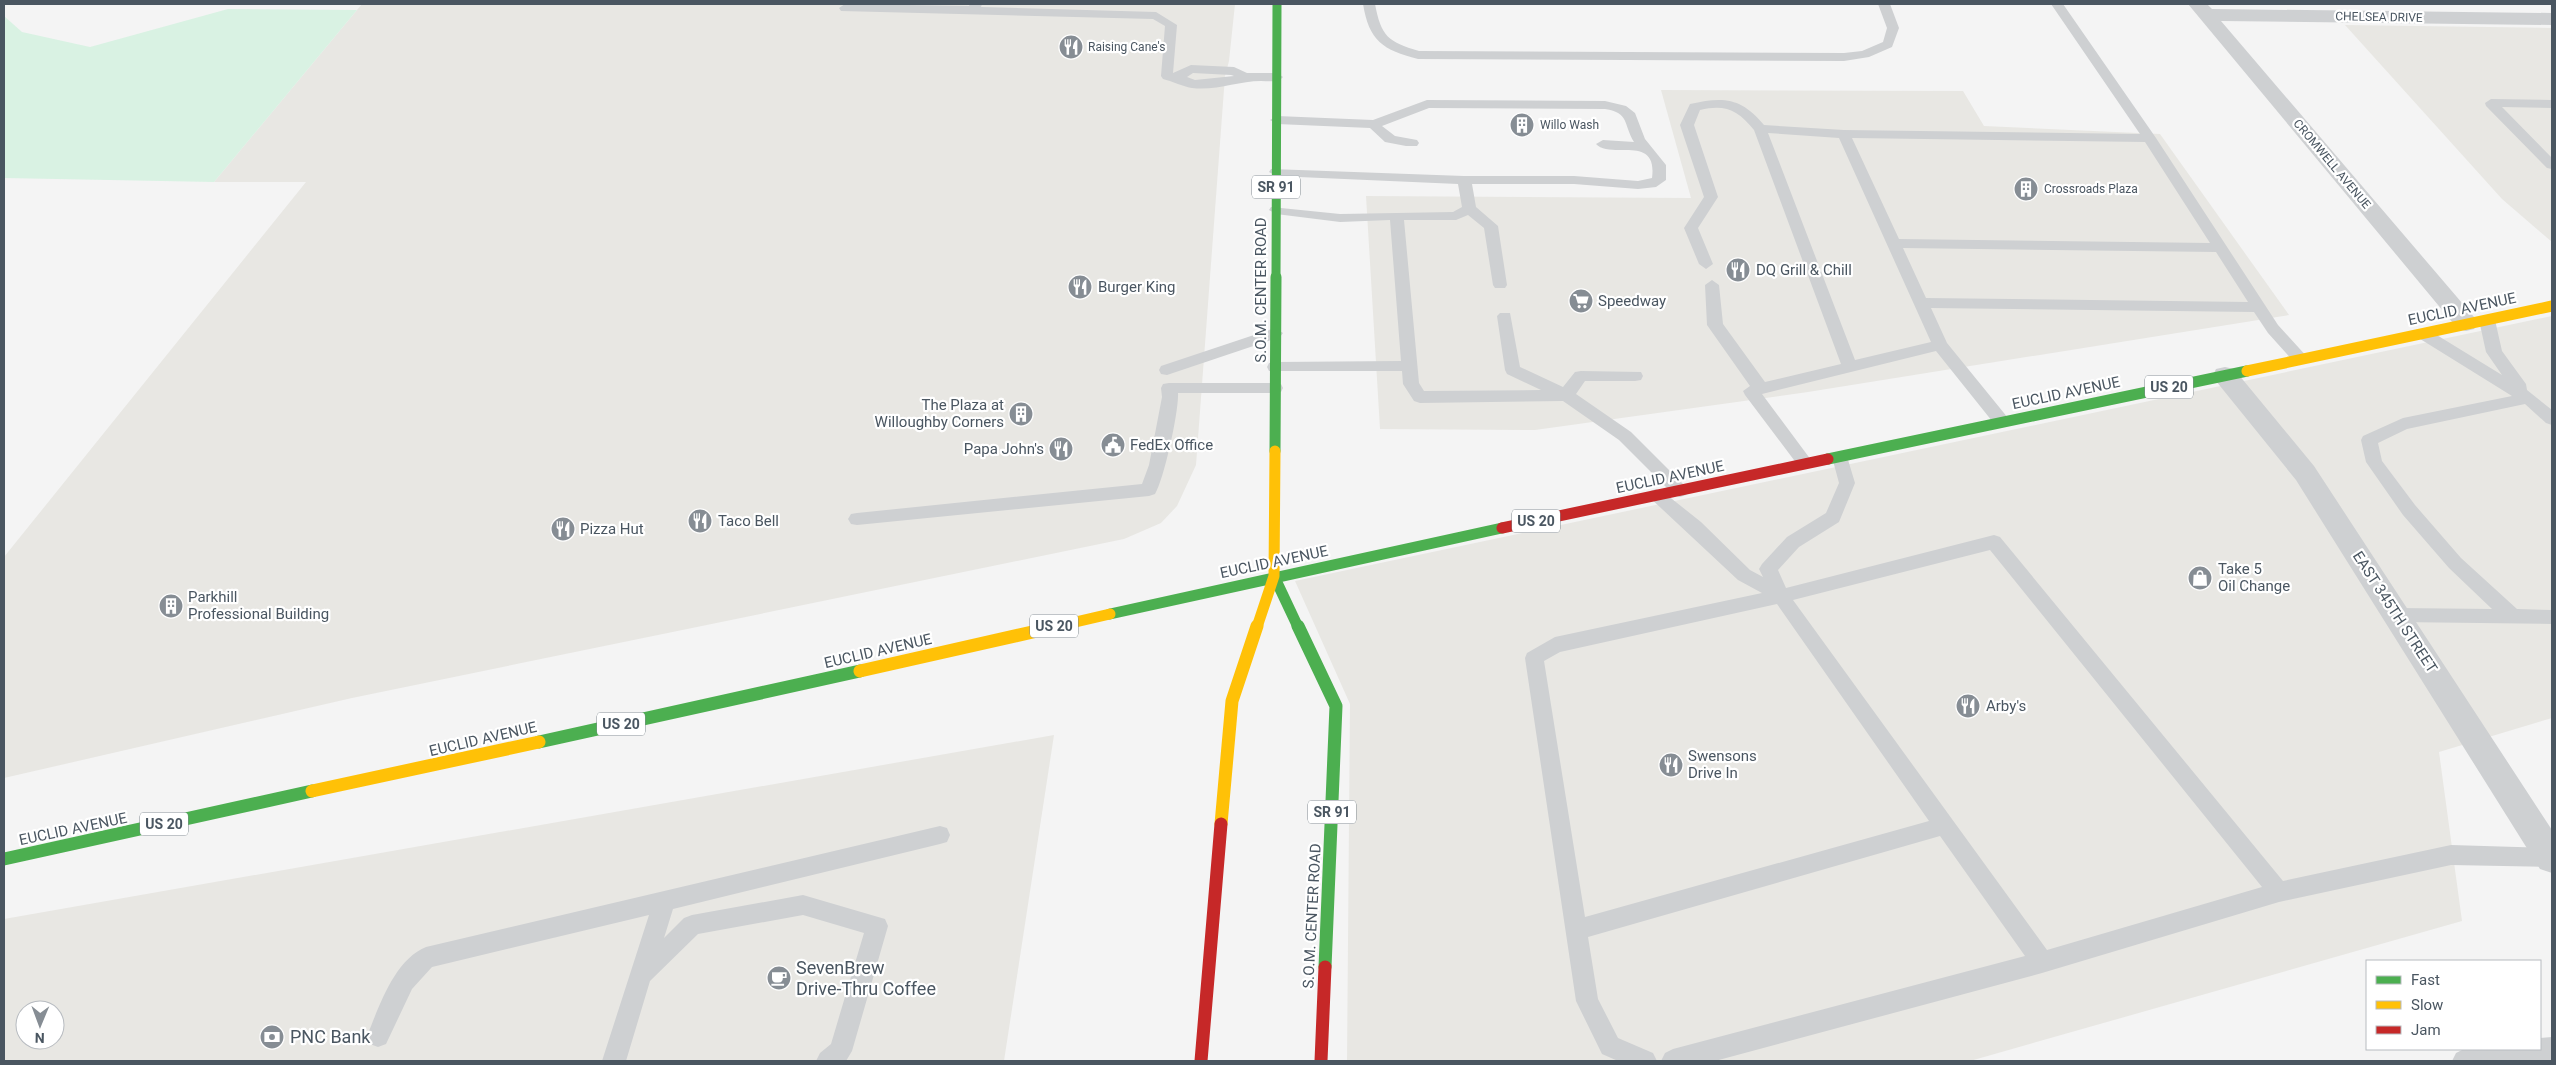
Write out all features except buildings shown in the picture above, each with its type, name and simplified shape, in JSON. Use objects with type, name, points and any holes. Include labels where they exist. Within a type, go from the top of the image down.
[{"type":"main road","name":"S.O.M. CENTER ROAD","points":[[1201,1061],[1232,701],[1274,576],[1277,4]]},
{"type":"main road","name":"EUCLID AVENUE","points":[[4,859],[835,677],[1274,576],[2552,306]]},
{"type":"main road","name":"S.O.M. CENTER ROAD","points":[[1274,576],[1336,706],[1321,1061]]},
{"type":"street","name":"CHELSEA DRIVE","points":[[2202,9],[2552,20]]},
{"type":"street","name":"CROMWELL AVENUE","points":[[2202,9],[2466,324]]},
{"type":"street","name":"EAST 345TH STREET","points":[[2225,375],[2305,472],[2552,858]]},
{"type":"lane","points":[[1369,4],[1372,25],[1376,34],[1396,49],[1418,56],[1844,57],[1865,54],[1888,44],[1894,28],[1884,4]]},
{"type":"lane","points":[[2057,4],[2149,138],[2274,329],[2301,359]]},
{"type":"lane","points":[[845,8],[975,7],[1156,16],[1171,24],[1167,76],[1178,77],[1193,84],[1231,82],[1244,77],[1277,77]]},
{"type":"lane","points":[[1706,264],[1692,228],[1711,197],[1687,125],[1695,107],[1713,103],[1734,106],[1746,111],[1760,129],[1850,367]]},
{"type":"lane","points":[[2552,104],[2491,103],[2552,165]]},
{"type":"lane","points":[[1276,172],[1464,180],[1574,180],[1651,184],[1659,180],[1661,171],[1659,161],[1637,136],[1630,116],[1620,107],[1606,105],[1427,104],[1374,124],[1277,120]]},
{"type":"lane","points":[[1374,124],[1380,134],[1390,141],[1412,143]]},
{"type":"lane","points":[[1760,129],[1844,134],[2149,138]]},
{"type":"lane","points":[[1844,134],[1940,345],[2002,422]]},
{"type":"lane","points":[[1603,144],[1631,144],[1650,150]]},
{"type":"lane","points":[[1464,180],[1469,209],[1491,226],[1500,285]]},
{"type":"lane","points":[[1276,210],[1340,218],[1456,216],[1469,209]]},
{"type":"lane","points":[[1397,216],[1411,384],[1420,397],[1566,395]]},
{"type":"lane","points":[[1894,243],[2220,248]]},
{"type":"lane","points":[[1712,285],[1715,326],[1806,464]]},
{"type":"lane","points":[[1921,303],[2259,307]]},
{"type":"lane","points":[[1505,316],[1513,370],[1566,395],[1625,436],[1680,491]]},
{"type":"lane","points":[[2487,320],[2494,352],[2528,398]]},
{"type":"lane","points":[[1167,370],[1275,333]]},
{"type":"lane","points":[[2422,333],[2528,398],[2552,419]]},
{"type":"lane","points":[[1756,390],[1940,345]]},
{"type":"lane","points":[[1275,367],[1410,366]]},
{"type":"lane","points":[[1566,395],[1581,376],[1635,376]]},
{"type":"lane","points":[[857,519],[1149,490],[1157,466],[1170,396],[1169,388],[1275,388]]},
{"type":"lane","points":[[2513,617],[2456,563],[2409,510],[2374,462],[2369,440],[2403,424],[2528,398]]},
{"type":"lane","points":[[1840,457],[1847,483],[1833,517],[1793,542],[1768,569],[1784,602],[2042,962]]},
{"type":"lane","points":[[1656,495],[1695,527],[1744,574],[1784,602]]},
{"type":"lane","points":[[1645,1061],[1610,1046],[1587,1001],[1534,658],[1555,646],[1784,602],[1994,542],[2279,892]]},
{"type":"lane","points":[[2397,614],[2552,617]]},
{"type":"lane","points":[[1576,930],[1944,826]]},
{"type":"lane","points":[[378,1036],[404,981],[426,958],[940,834]]},
{"type":"lane","points":[[1673,1061],[2042,962],[2279,892],[2451,855],[2552,858]]},
{"type":"lane","points":[[614,1061],[664,902]]},
{"type":"lane","points":[[641,975],[692,925],[803,905],[877,926],[840,1051],[828,1061]]},
{"type":"lane","points":[[2464,1061],[2499,1053],[2539,1050]]},
{"type":"shaded area","points":[[362,4],[1235,4],[1229,61],[1225,76],[1196,465],[1177,506],[1161,523],[1124,539],[352,698],[4,778],[4,557],[306,182],[214,182]]},
{"type":"shaded area","points":[[2345,25],[2552,28],[2552,242],[2502,199]]},
{"type":"shaded area","points":[[1661,90],[1963,91],[1984,126],[2160,134],[2289,315],[1808,392],[1535,430],[1380,429],[1366,196],[1691,198]]},
{"type":"shaded area","points":[[2552,316],[2552,718],[2439,752],[2462,921],[1970,1061],[1347,1061],[1350,704],[1295,581]]},
{"type":"shaded area","points":[[1054,735],[1004,1061],[4,1061],[4,919]]},
{"type":"green space","points":[[228,9],[357,10],[214,182],[4,178],[4,16],[22,32],[90,47]]},
{"type":"traffic: fast","points":[[1275,451],[1277,4]]},
{"type":"traffic: fast","points":[[1828,459],[2247,371]]},
{"type":"traffic: fast","points":[[1110,614],[1502,528]]},
{"type":"traffic: fast","points":[[1274,576],[1336,706],[1325,967]]},
{"type":"traffic: fast","points":[[539,742],[860,671]]},
{"type":"traffic: fast","points":[[4,859],[312,791]]},
{"type":"traffic: slow","points":[[2247,371],[2552,306]]},
{"type":"traffic: slow","points":[[1221,824],[1232,701],[1274,576],[1275,451]]},
{"type":"traffic: slow","points":[[860,671],[1110,614]]},
{"type":"traffic: slow","points":[[312,791],[539,742]]},
{"type":"traffic: jam","points":[[1502,528],[1828,459]]},
{"type":"traffic: jam","points":[[1201,1061],[1221,824]]},
{"type":"traffic: jam","points":[[1321,1061],[1325,967]]},
{"type":"place","name":"Raising Cane's","points":[[1071,47]]},
{"type":"place","name":"Willo Wash","points":[[1522,125]]},
{"type":"place","name":"Crossroads Plaza","points":[[2026,189]]},
{"type":"place","name":"DQ Grill & Chill","points":[[1738,270]]},
{"type":"place","name":"Burger King","points":[[1080,287]]},
{"type":"place","name":"Speedway","points":[[1581,301]]},
{"type":"place","name":"The Plaza at Willoughby Corners","points":[[1021,414]]},
{"type":"place","name":"FedEx Office","points":[[1113,445]]},
{"type":"place","name":"Papa John's","points":[[1061,449]]},
{"type":"place","name":"Taco Bell","points":[[700,521]]},
{"type":"place","name":"Pizza Hut","points":[[563,529]]},
{"type":"place","name":"Take 5 Oil Change","points":[[2200,578]]},
{"type":"place","name":"Parkhill Professional Building","points":[[171,606]]},
{"type":"place","name":"Arby's","points":[[1968,706]]},
{"type":"place","name":"Swensons Drive In","points":[[1671,765]]},
{"type":"place","name":"SevenBrew Drive-Thru Coffee","points":[[779,978]]},
{"type":"place","name":"PNC Bank","points":[[272,1037]]}]
